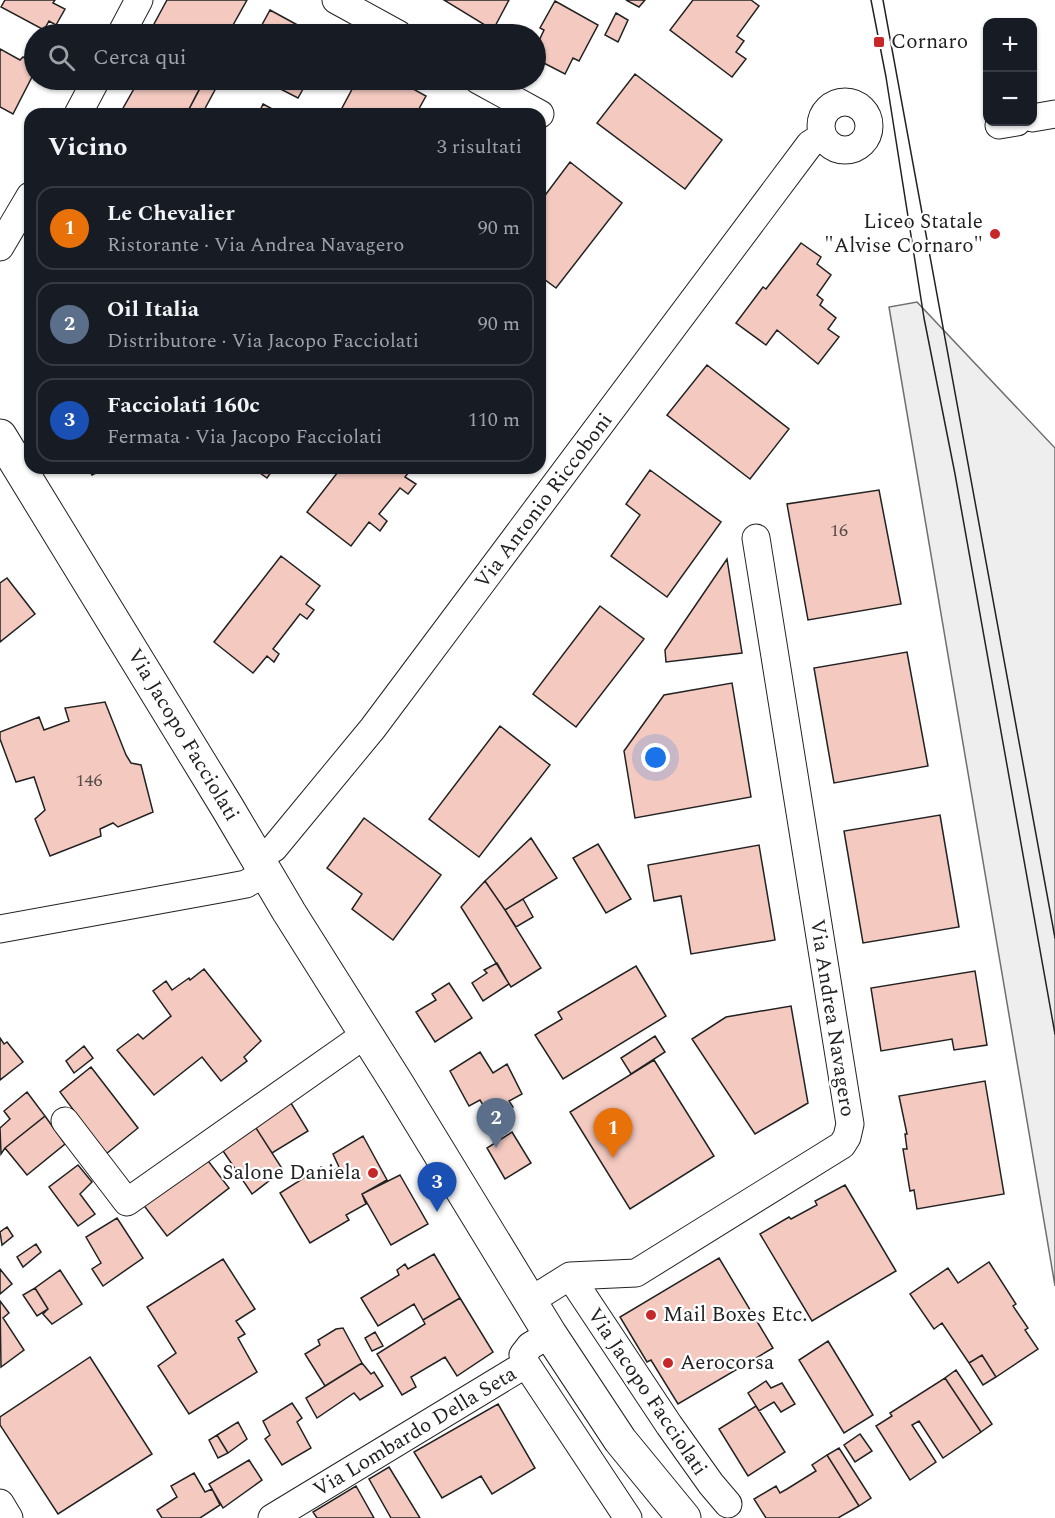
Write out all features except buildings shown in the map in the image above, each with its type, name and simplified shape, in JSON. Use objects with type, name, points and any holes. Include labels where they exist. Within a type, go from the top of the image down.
[{"type":"main road","name":"Via Jacopo Facciolati","points":[[0,436],[550,1335],[620,1440],[684,1518]]},
{"type":"street","points":[[126,24],[139,0]]},
{"type":"street","points":[[336,0],[380,24]]},
{"type":"street","points":[[81,108],[91,90]]},
{"type":"street","points":[[496,90],[528,108]]},
{"type":"street","points":[[1037,117],[1055,114]]},
{"type":"street","name":"Via Antonio Riccoboni","points":[[0,929],[246,884],[373,728],[810,144],[823,136]]},
{"type":"street","points":[[0,247],[24,206]]},
{"type":"street","name":"Via Andrea Navagero","points":[[530,1301],[570,1276],[636,1273],[842,1146],[847,1137],[850,1124],[756,538]]},
{"type":"street","points":[[65,1121],[127,1203],[366,1034]]},
{"type":"street","name":"Via Jacopo Facciolati","points":[[570,1276],[675,1433],[728,1504]]},
{"type":"street","points":[[550,1335],[530,1346],[523,1355],[526,1364],[628,1518]]},
{"type":"street","name":"Via Lombardo Della Seta","points":[[272,1518],[526,1364]]},
{"type":"street","points":[[0,1503],[9,1518]]},
{"type":"shaded area","points":[[917,302],[1055,448],[1055,1286],[889,307]]},
{"type":"tram line","points":[[871,0],[886,77],[924,318],[955,474],[1055,1034]]},
{"type":"tram line","points":[[883,0],[1055,938]]},
{"type":"place","name":"Cornaro","points":[[879,42]]},
{"type":"place","name":"Liceo Statale \"Alvise Cornaro\"","points":[[995,234]]},
{"type":"place","name":"Oil Italia","points":[[496,1148]]},
{"type":"place","name":"Le Chevalier","points":[[613,1158]]},
{"type":"place","name":"Salone Daniela","points":[[373,1173]]},
{"type":"place","name":"Facciolati 160c","points":[[437,1212]]},
{"type":"place","name":"Mail Boxes Etc.","points":[[651,1315]]},
{"type":"place","name":"Aerocorsa","points":[[668,1363]]}]
